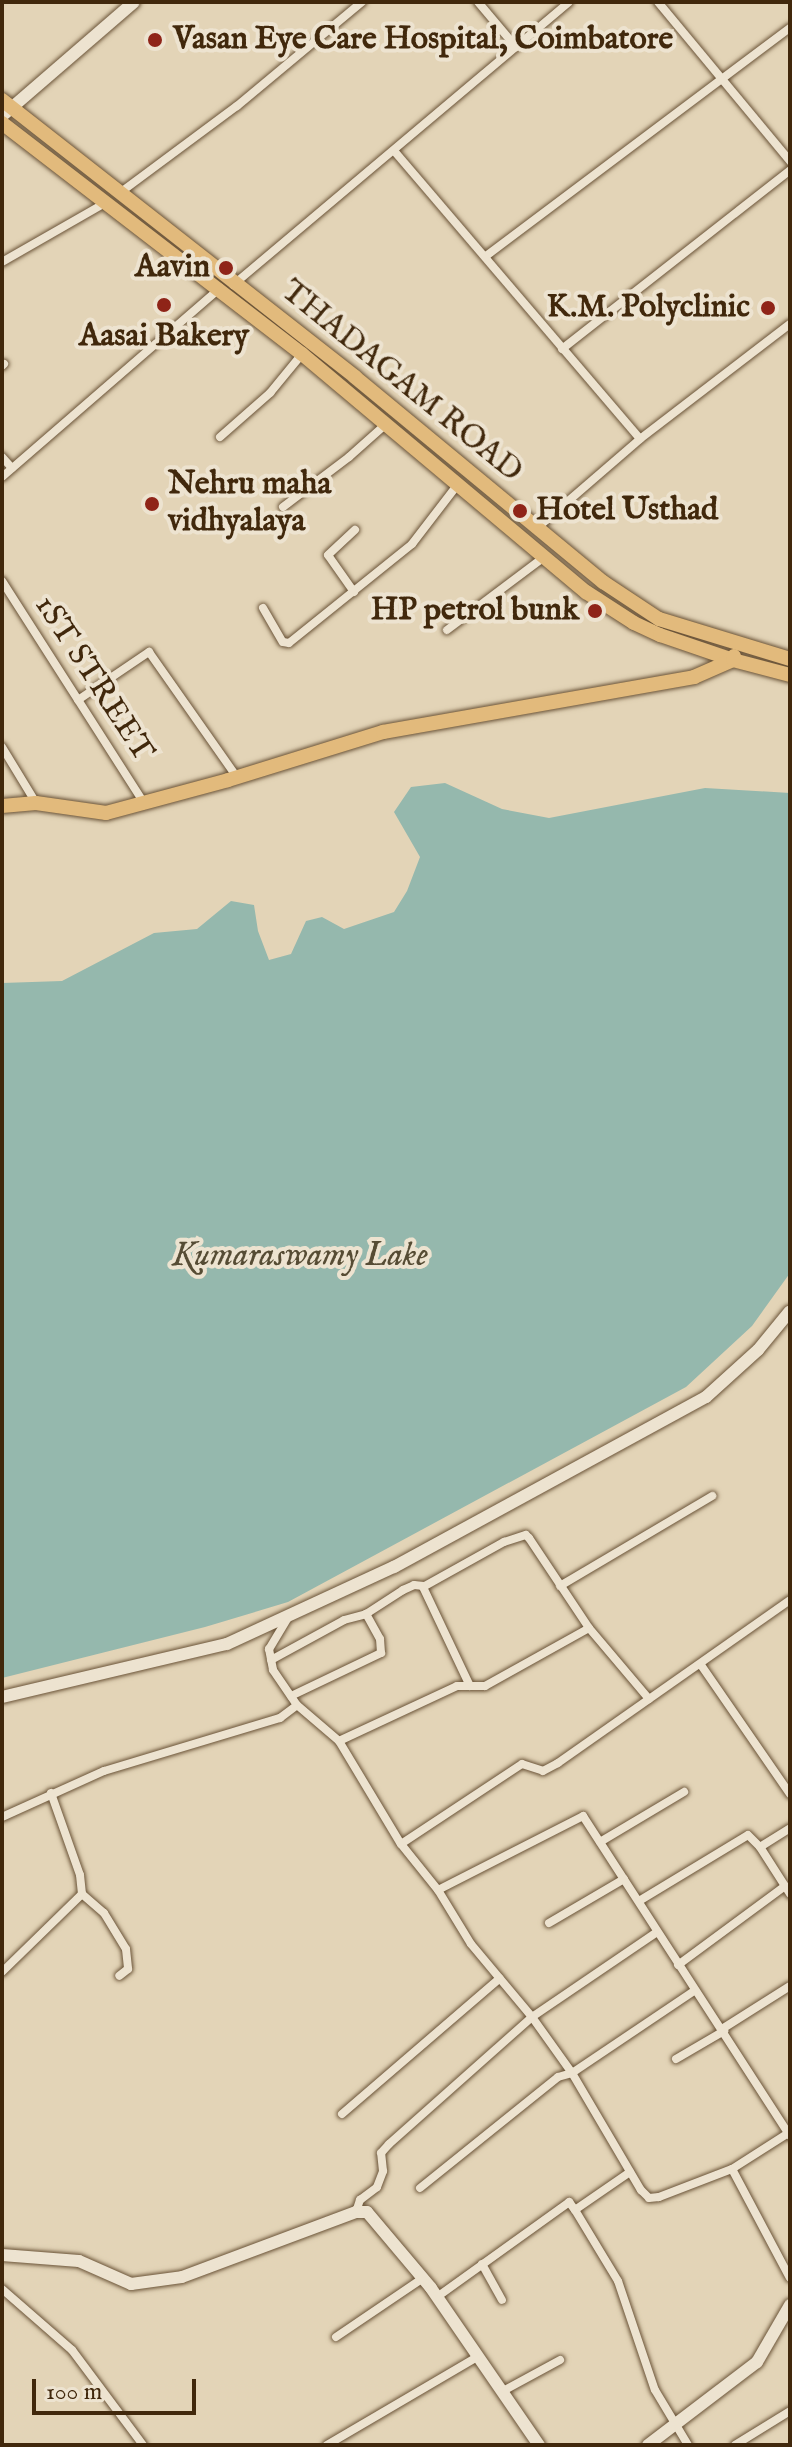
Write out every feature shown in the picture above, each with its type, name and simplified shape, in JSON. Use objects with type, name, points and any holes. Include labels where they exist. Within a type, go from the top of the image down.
[{"type":"main road","name":"THADAGAM ROAD","points":[[6,108],[121,192],[238,284],[638,607],[683,628],[790,659]]},
{"type":"main road","name":"THADAGAM ROAD","points":[[2,123],[302,354],[543,558],[634,623],[733,660],[790,675]]},
{"type":"main road","points":[[2,806],[36,803],[106,813],[237,778],[383,732],[694,677],[733,660],[736,644]]},
{"type":"street","points":[[6,108],[134,2]]},
{"type":"street","points":[[121,192],[237,106],[362,2]]},
{"type":"street","points":[[478,2],[516,47]]},
{"type":"street","points":[[2,477],[215,289],[238,284],[569,2]]},
{"type":"street","points":[[658,2],[790,161]]},
{"type":"street","points":[[486,256],[725,80],[790,28]]},
{"type":"street","points":[[395,152],[640,439]]},
{"type":"street","points":[[562,349],[790,170]]},
{"type":"street","points":[[2,262],[105,203]]},
{"type":"street","points":[[537,528],[640,439],[790,324]]},
{"type":"street","points":[[220,437],[270,393],[302,354]]},
{"type":"street","points":[[283,507],[387,424]]},
{"type":"street","points":[[2,457],[12,468]]},
{"type":"street","points":[[263,608],[286,644],[412,544],[458,484]]},
{"type":"street","points":[[354,592],[328,555],[355,530]]},
{"type":"street","points":[[447,630],[543,558]]},
{"type":"street","name":"1ST STREET","points":[[2,581],[144,803]]},
{"type":"street","points":[[78,700],[149,652],[237,778]]},
{"type":"street","points":[[2,747],[36,803]]},
{"type":"street","points":[[2,1697],[212,1648],[408,1560],[706,1397],[758,1350],[790,1311]]},
{"type":"street","points":[[560,1586],[712,1496]]},
{"type":"street","points":[[271,1660],[344,1620],[366,1614],[403,1590],[424,1586],[504,1542],[526,1535],[589,1628],[649,1699]]},
{"type":"street","points":[[424,1586],[470,1686]]},
{"type":"street","points":[[401,1844],[522,1764],[543,1771],[558,1763],[790,1600]]},
{"type":"street","points":[[291,1696],[381,1653],[380,1639],[366,1614]]},
{"type":"street","points":[[289,1616],[269,1649],[273,1670],[297,1705],[339,1741],[401,1844],[438,1890],[471,1944],[532,2017],[572,2073],[630,2172],[649,2198],[732,2169],[789,2134],[583,1816],[438,1890]]},
{"type":"street","points":[[339,1741],[457,1686],[485,1686],[589,1628]]},
{"type":"street","points":[[701,1665],[790,1794]]},
{"type":"street","points":[[2,1817],[104,1771],[280,1718],[297,1705]]},
{"type":"street","points":[[600,1842],[684,1792]]},
{"type":"street","points":[[51,1793],[80,1875],[82,1894],[104,1913],[126,1949],[128,1969],[119,1976]]},
{"type":"street","points":[[760,1847],[790,1828]]},
{"type":"street","points":[[639,1901],[748,1835],[760,1847],[787,1890],[678,1965]]},
{"type":"street","points":[[549,1923],[624,1879]]},
{"type":"street","points":[[2,1972],[82,1894]]},
{"type":"street","points":[[356,2212],[360,2200],[377,2187],[383,2171],[381,2153],[532,2017],[657,1932]]},
{"type":"street","points":[[342,2114],[500,1978]]},
{"type":"street","points":[[676,2059],[790,1986]]},
{"type":"street","points":[[420,2188],[558,2077],[572,2073],[694,1991]]},
{"type":"street","points":[[732,2169],[790,2278]]},
{"type":"street","points":[[575,2210],[630,2172]]},
{"type":"street","points":[[437,2297],[569,2202],[618,2281],[655,2390],[688,2445]]},
{"type":"street","points":[[2,2255],[79,2261],[131,2284],[182,2277],[356,2212],[367,2212],[376,2218],[423,2278],[539,2445]]},
{"type":"street","points":[[482,2264],[502,2300]]},
{"type":"street","points":[[336,2337],[423,2278]]},
{"type":"street","points":[[2,2289],[72,2350],[143,2445]]},
{"type":"street","points":[[648,2445],[757,2362],[790,2305]]},
{"type":"street","points":[[327,2445],[479,2356]]},
{"type":"street","points":[[503,2391],[560,2360]]},
{"type":"street","points":[[735,2445],[790,2411]]},
{"type":"water","name":"Kumaraswamy Lake","points":[[445,783],[502,809],[549,818],[705,788],[790,793],[790,1273],[752,1326],[686,1387],[288,1602],[205,1627],[2,1678],[2,983],[62,981],[154,933],[197,929],[231,901],[254,905],[258,931],[269,960],[291,954],[306,921],[322,917],[344,929],[394,912],[407,891],[420,857],[394,812],[411,787]]},
{"type":"place","name":"Vasan Eye Care Hospital, Coimbatore","points":[[155,40]]},
{"type":"place","name":"Aavin","points":[[226,268]]},
{"type":"place","name":"Aasai Bakery","points":[[164,305]]},
{"type":"place","name":"K.M. Polyclinic","points":[[768,308]]},
{"type":"place","name":"Nehru maha vidhyalaya","points":[[152,504]]},
{"type":"place","name":"Hotel Usthad","points":[[520,511]]},
{"type":"place","name":"HP petrol bunk","points":[[595,611]]}]
